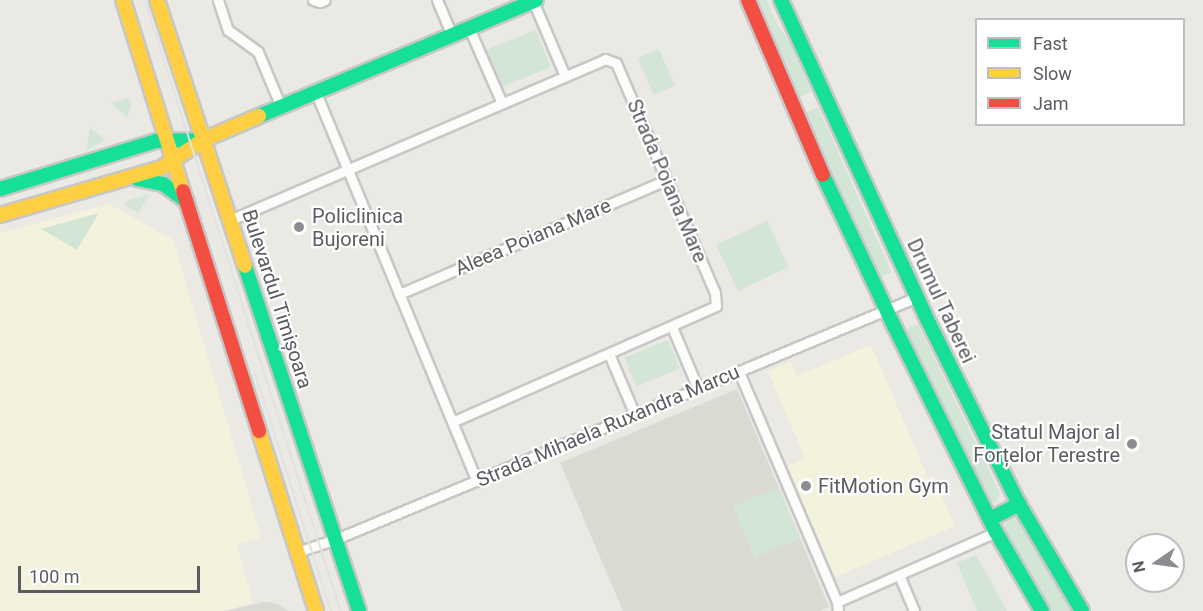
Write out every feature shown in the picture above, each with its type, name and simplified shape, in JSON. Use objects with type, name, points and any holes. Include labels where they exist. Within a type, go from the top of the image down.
[{"type":"main road","points":[[123,0],[316,611]]},
{"type":"main road","name":"Bulevardul Timișoara","points":[[157,0],[359,611]]},
{"type":"main road","points":[[748,0],[799,123],[887,310],[996,532],[1042,611]]},
{"type":"main road","name":"Drumul Taberei","points":[[781,0],[917,297],[1019,504],[1082,611]]},
{"type":"main road","points":[[0,215],[128,179],[173,161],[203,140],[534,1]]},
{"type":"main road","points":[[0,189],[156,141],[203,140]]},
{"type":"main road","points":[[128,179],[154,181],[186,201]]},
{"type":"main road","points":[[990,519],[1019,504]]},
{"type":"street","points":[[313,0],[325,0]]},
{"type":"street","points":[[436,0],[452,35]]},
{"type":"street","points":[[220,1],[228,30],[258,52],[281,107]]},
{"type":"street","points":[[534,1],[565,76]]},
{"type":"street","points":[[470,28],[502,104]]},
{"type":"street","name":"Strada Poiana Mare","points":[[230,220],[605,59],[616,63],[717,301],[715,308],[452,422]]},
{"type":"street","points":[[316,93],[477,481]]},
{"type":"street","name":"Aleea Poiana Mare","points":[[399,294],[666,180]]},
{"type":"street","name":"Strada Mihaela Ruxandra Marcu","points":[[297,552],[336,539],[917,297]]},
{"type":"street","points":[[672,327],[699,389]]},
{"type":"street","points":[[609,354],[635,415]]},
{"type":"street","points":[[739,372],[837,606],[899,575],[996,532]]},
{"type":"street","points":[[899,575],[914,611]]},
{"type":"shaded area","points":[[759,0],[767,0],[777,24],[791,44],[811,92],[800,97]]},
{"type":"shaded area","points":[[536,30],[551,67],[502,87],[487,50]]},
{"type":"shaded area","points":[[659,49],[675,86],[653,95],[638,58]]},
{"type":"shaded area","points":[[129,98],[131,106],[127,117],[111,103]]},
{"type":"shaded area","points":[[818,107],[892,272],[880,278],[806,112]]},
{"type":"shaded area","points":[[90,127],[105,140],[87,150]]},
{"type":"shaded area","points":[[149,195],[138,213],[125,205],[128,200]]},
{"type":"shaded area","points":[[109,204],[173,240],[261,537],[237,544],[253,603],[224,611],[0,611],[0,233]]},
{"type":"shaded area","points":[[99,213],[77,250],[41,229]]},
{"type":"shaded area","points":[[767,221],[789,267],[738,291],[716,245]]},
{"type":"shaded area","points":[[918,324],[1000,493],[996,502],[986,500],[904,330]]},
{"type":"shaded area","points":[[668,340],[680,369],[636,386],[624,358]]},
{"type":"shaded area","points":[[871,345],[928,478],[933,476],[955,526],[835,577],[787,466],[805,458],[768,372],[791,362],[797,376]]},
{"type":"shaded area","points":[[737,389],[829,607],[820,611],[623,611],[560,463]]},
{"type":"shaded area","points":[[778,487],[800,539],[755,558],[733,506]]},
{"type":"shaded area","points":[[1011,516],[1021,521],[1073,611],[1050,611],[1004,529],[1007,519]]},
{"type":"shaded area","points":[[976,555],[1007,611],[977,611],[957,563]]},
{"type":"shaded area","points":[[264,602],[275,603],[289,611],[224,611]]},
{"type":"tram line","points":[[145,0],[341,611]]},
{"type":"tram line","points":[[255,371],[331,611]]},
{"type":"traffic: fast","points":[[259,116],[536,0]]},
{"type":"traffic: fast","points":[[781,0],[925,315],[1019,504],[1082,611]]},
{"type":"traffic: fast","points":[[0,189],[156,141],[203,140]]},
{"type":"traffic: fast","points":[[823,175],[895,328],[996,532],[1042,611]]},
{"type":"traffic: fast","points":[[137,179],[163,184],[186,201]]},
{"type":"traffic: fast","points":[[245,266],[359,611]]},
{"type":"traffic: fast","points":[[990,519],[1019,504]]},
{"type":"traffic: slow","points":[[123,0],[183,191]]},
{"type":"traffic: slow","points":[[157,0],[245,266]]},
{"type":"traffic: slow","points":[[0,215],[161,168],[203,140],[259,116]]},
{"type":"traffic: slow","points":[[259,431],[316,611]]},
{"type":"traffic: jam","points":[[748,0],[823,175]]},
{"type":"traffic: jam","points":[[183,191],[259,431]]},
{"type":"place","name":"Policlinica Bujoreni","points":[[299,227]]},
{"type":"place","name":"Statul Major al Forțelor Terestre","points":[[1132,444]]},
{"type":"place","name":"FitMotion Gym","points":[[806,486]]}]
